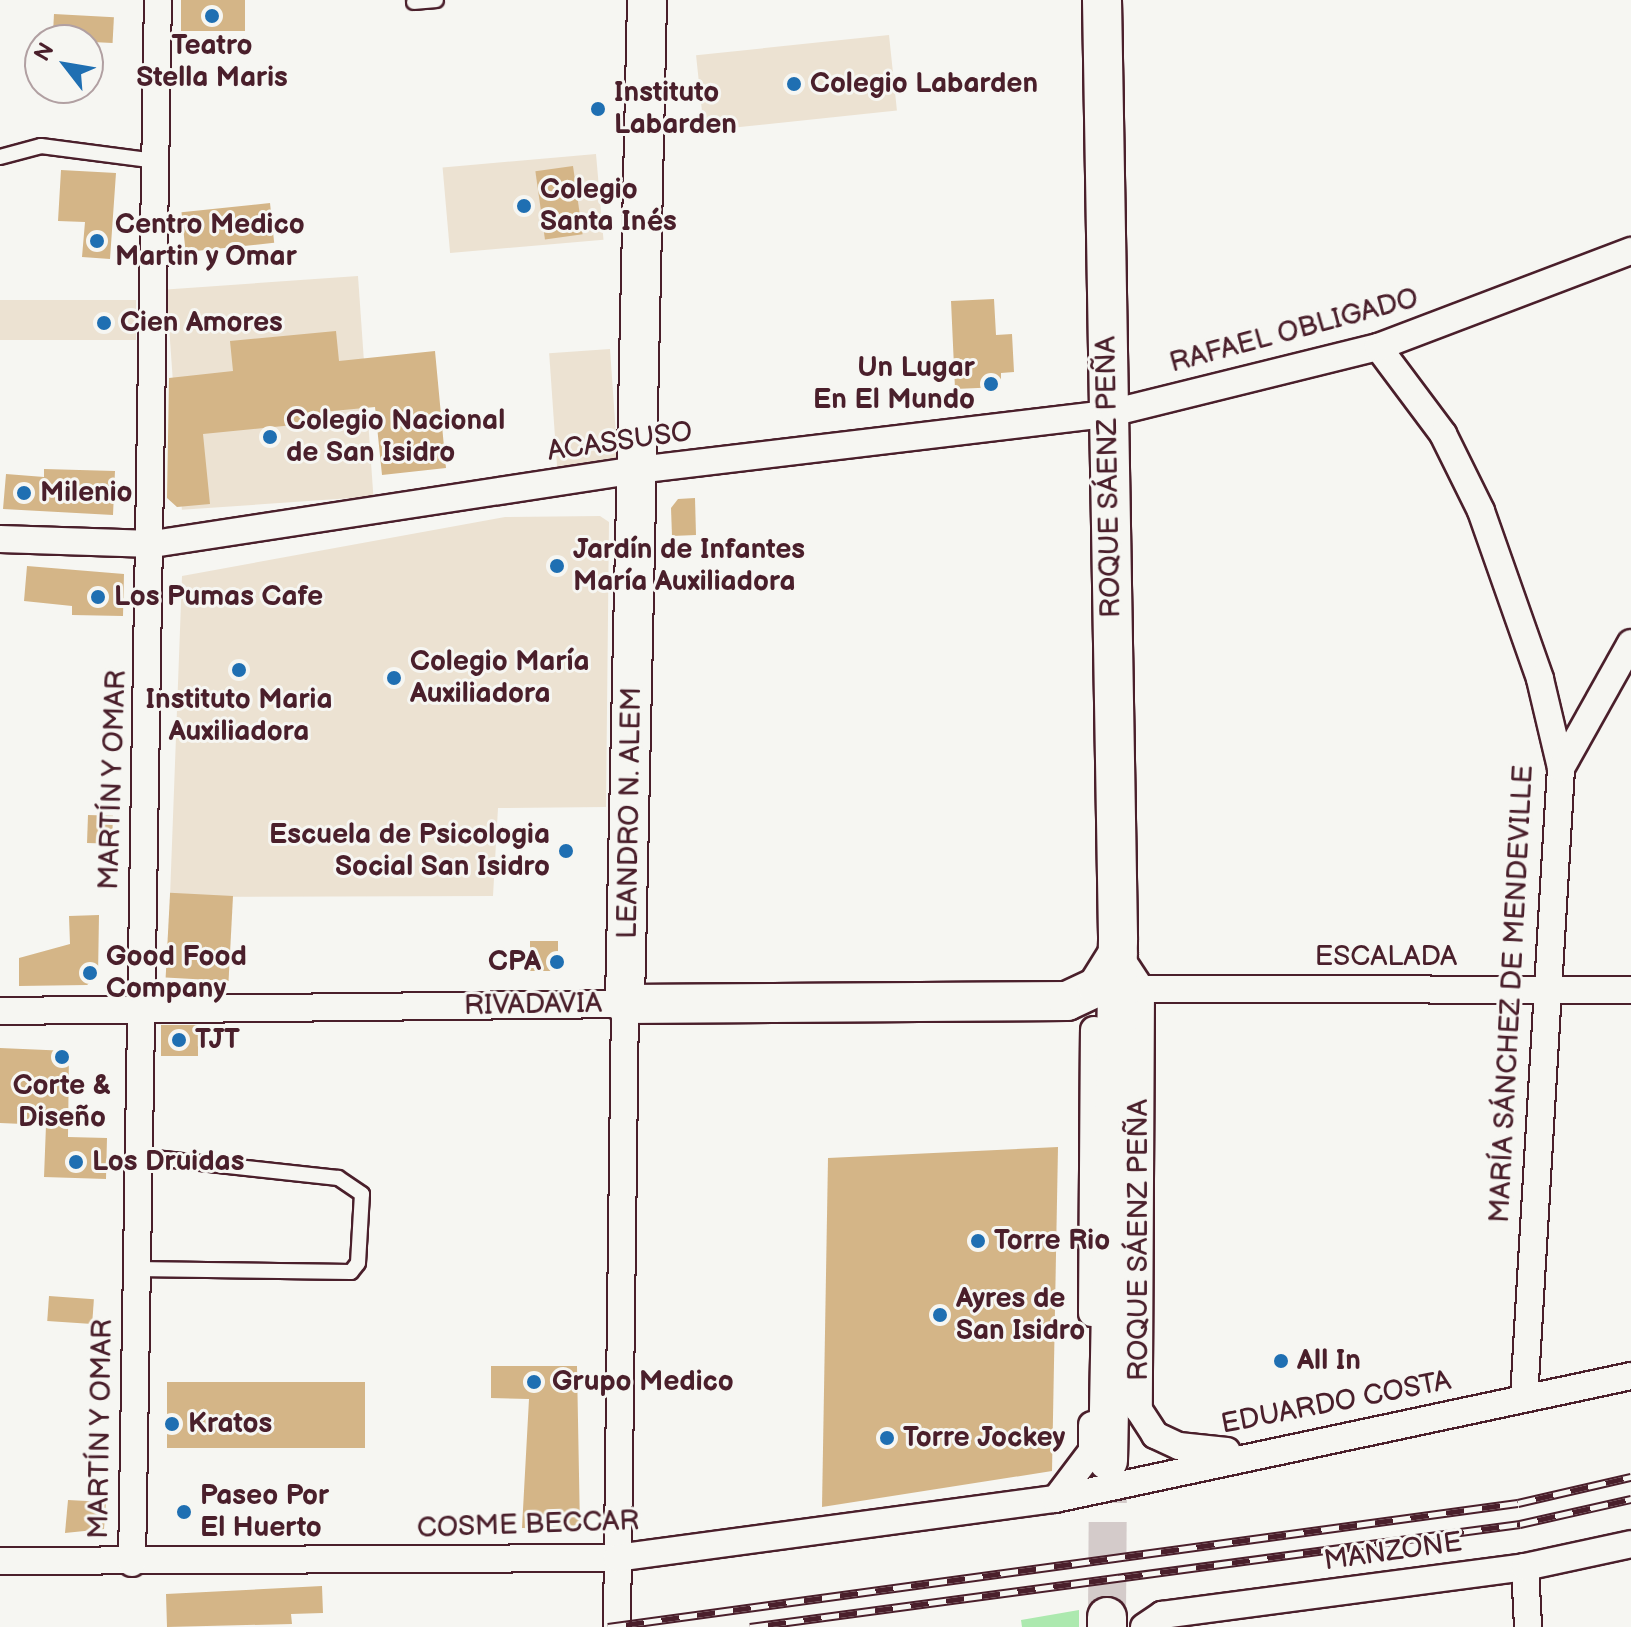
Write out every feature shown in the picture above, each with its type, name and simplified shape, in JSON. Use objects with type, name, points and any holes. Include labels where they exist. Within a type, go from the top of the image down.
[{"type":"main road","name":"LEANDRO N. ALEM","points":[[625,1004],[647,0]]},
{"type":"main road","name":"ROQUE SÁENZ PEÑA","points":[[1102,0],[1118,954],[1108,1461]]},
{"type":"main road","points":[[1114,1090],[1094,1030],[1067,1001],[1097,987],[1118,954]]},
{"type":"main road","name":"RIVADAVIA","points":[[625,1004],[1067,1001]]},
{"type":"street","name":"MARTÍN Y OMAR","points":[[132,1563],[137,1009],[153,544],[158,0]]},
{"type":"street","name":"RAFAEL OBLIGADO","points":[[1107,414],[1378,347],[1631,251]]},
{"type":"street","name":"MARÍA SÁNCHEZ DE MENDEVILLE","points":[[1378,347],[1443,434],[1481,511],[1540,679],[1561,768],[1543,989],[1524,1398]]},
{"type":"street","name":"ACASSUSO","points":[[0,539],[153,544],[637,470],[1107,414]]},
{"type":"street","points":[[1561,768],[1631,643]]},
{"type":"street","points":[[1118,954],[1141,989]]},
{"type":"street","name":"ESCALADA","points":[[1141,989],[1631,990]]},
{"type":"street","name":"ROQUE SÁENZ PEÑA","points":[[1141,989],[1139,1410],[1155,1435],[1179,1446],[1246,1453]]},
{"type":"street","name":"RIVADAVIA","points":[[0,1011],[625,1004]]},
{"type":"street","name":"LEANDRO N. ALEM","points":[[617,1627],[625,1004]]},
{"type":"street","name":"ROQUE SÁENZ PEÑA","points":[[1055,1499],[1080,1477],[1092,1451],[1094,1030]]},
{"type":"street","name":"EDUARDO COSTA","points":[[1055,1499],[1246,1453],[1631,1376]]},
{"type":"street","name":"COSME BECCAR","points":[[0,1561],[132,1563],[617,1558],[1055,1499]]},
{"type":"street","name":"MANZONE","points":[[1153,1621],[1525,1567],[1631,1544]]},
{"type":"street","points":[[1525,1567],[1528,1627]]},
{"type":"lane","points":[[414,2],[436,0]]},
{"type":"lane","points":[[0,157],[41,146],[157,161]]},
{"type":"lane","points":[[135,1269],[351,1272],[358,1263],[362,1194],[338,1178],[136,1156]]},
{"type":"shaded area","name":"Colegio Labarden","points":[[889,35],[897,111],[704,131],[696,55]]},
{"type":"shaded area","name":"Colegio Santa Inés","points":[[596,154],[603,240],[450,253],[443,167]]},
{"type":"shaded area","name":"Colegio Nacional de San Isidro","points":[[358,276],[373,496],[182,510],[166,289]]},
{"type":"shaded area","points":[[0,300],[136,300],[136,340],[0,340]]},
{"type":"shaded area","points":[[610,349],[618,462],[557,466],[549,353]]},
{"type":"shaded area","points":[[600,516],[609,522],[606,807],[498,808],[493,896],[170,897],[182,576],[505,517]]},
{"type":"green space","points":[[1079,1610],[1079,1627],[1022,1627],[1021,1620]]},
{"type":"building","name":"Teatro Stella Maris","points":[[181,0],[245,0],[245,31],[181,31]]},
{"type":"building","points":[[54,14],[114,17],[113,43],[104,43],[104,24],[53,24]]},
{"type":"building","points":[[573,166],[583,234],[545,240],[535,171]]},
{"type":"building","points":[[61,170],[116,173],[110,259],[82,257],[85,222],[58,221]]},
{"type":"building","points":[[270,203],[274,243],[186,252],[181,212]]},
{"type":"building","points":[[994,299],[996,335],[1012,334],[1014,372],[1001,373],[1001,387],[955,389],[951,301]]},
{"type":"building","points":[[336,331],[339,361],[435,351],[446,468],[382,475],[375,407],[322,412],[323,422],[203,434],[210,504],[177,507],[167,498],[169,378],[233,371],[230,341]]},
{"type":"building","points":[[44,469],[115,471],[113,515],[3,509],[6,474],[44,477]]},
{"type":"building","points":[[695,498],[696,535],[672,536],[671,508],[678,499]]},
{"type":"building","points":[[27,566],[124,574],[123,616],[72,615],[72,606],[24,601]]},
{"type":"building","points":[[88,815],[113,816],[112,844],[87,843]]},
{"type":"building","points":[[170,893],[233,896],[229,981],[166,978]]},
{"type":"building","points":[[99,915],[98,976],[87,985],[19,986],[19,958],[70,944],[69,916]]},
{"type":"building","name":"CPA","points":[[530,941],[558,941],[558,971],[530,971]]},
{"type":"building","name":"TJT","points":[[161,1025],[198,1025],[198,1056],[161,1056]]},
{"type":"building","points":[[0,1048],[69,1051],[68,1137],[107,1138],[106,1179],[44,1177],[46,1125],[0,1123]]},
{"type":"building","name":"Ayres de San Isidro","points":[[1058,1147],[1052,1471],[822,1507],[828,1158]]},
{"type":"building","points":[[49,1296],[94,1299],[92,1324],[47,1321]]},
{"type":"building","points":[[491,1366],[577,1366],[580,1529],[522,1528],[529,1399],[491,1398]]},
{"type":"building","points":[[167,1382],[365,1382],[365,1448],[167,1448]]},
{"type":"building","points":[[68,1500],[106,1502],[104,1529],[65,1533]]},
{"type":"building","points":[[322,1586],[323,1613],[291,1614],[292,1624],[167,1627],[166,1594]]},
{"type":"tunnel","points":[[1107,1617],[1108,1461]]},
{"type":"railway","points":[[608,1627],[1518,1503],[1631,1477]]},
{"type":"railway","points":[[750,1627],[1520,1524],[1631,1499]]},
{"type":"place","name":"Teatro Stella Maris","points":[[212,16]]},
{"type":"place","name":"Colegio Labarden","points":[[794,84]]},
{"type":"place","name":"Instituto Labarden","points":[[598,109]]},
{"type":"place","name":"Colegio Santa Inés","points":[[524,206]]},
{"type":"place","name":"Centro Medico Martin y Omar","points":[[97,241]]},
{"type":"place","name":"Cien Amores","points":[[104,323]]},
{"type":"place","name":"Un Lugar En El Mundo","points":[[991,384]]},
{"type":"place","name":"Colegio Nacional de San Isidro","points":[[270,437]]},
{"type":"place","name":"Milenio","points":[[24,493]]},
{"type":"place","name":"Jardín de Infantes María Auxiliadora","points":[[557,566]]},
{"type":"place","name":"Los Pumas Cafe","points":[[98,597]]},
{"type":"place","name":"Instituto Maria Auxiliadora","points":[[239,670]]},
{"type":"place","name":"Colegio María Auxiliadora","points":[[394,678]]},
{"type":"place","name":"Escuela de Psicologia Social San Isidro","points":[[566,851]]},
{"type":"place","name":"CPA","points":[[557,962]]},
{"type":"place","name":"Good Food Company","points":[[90,973]]},
{"type":"place","name":"TJT","points":[[179,1040]]},
{"type":"place","name":"Corte & Diseño","points":[[62,1057]]},
{"type":"place","name":"Los Druidas","points":[[76,1162]]},
{"type":"place","name":"Torre Rio","points":[[978,1241]]},
{"type":"place","name":"Ayres de San Isidro","points":[[940,1315]]},
{"type":"place","name":"All In","points":[[1281,1361]]},
{"type":"place","name":"Grupo Medico","points":[[534,1382]]},
{"type":"place","name":"Kratos","points":[[172,1424]]},
{"type":"place","name":"Torre Jockey","points":[[887,1438]]},
{"type":"place","name":"Paseo Por El Huerto","points":[[184,1512]]}]
